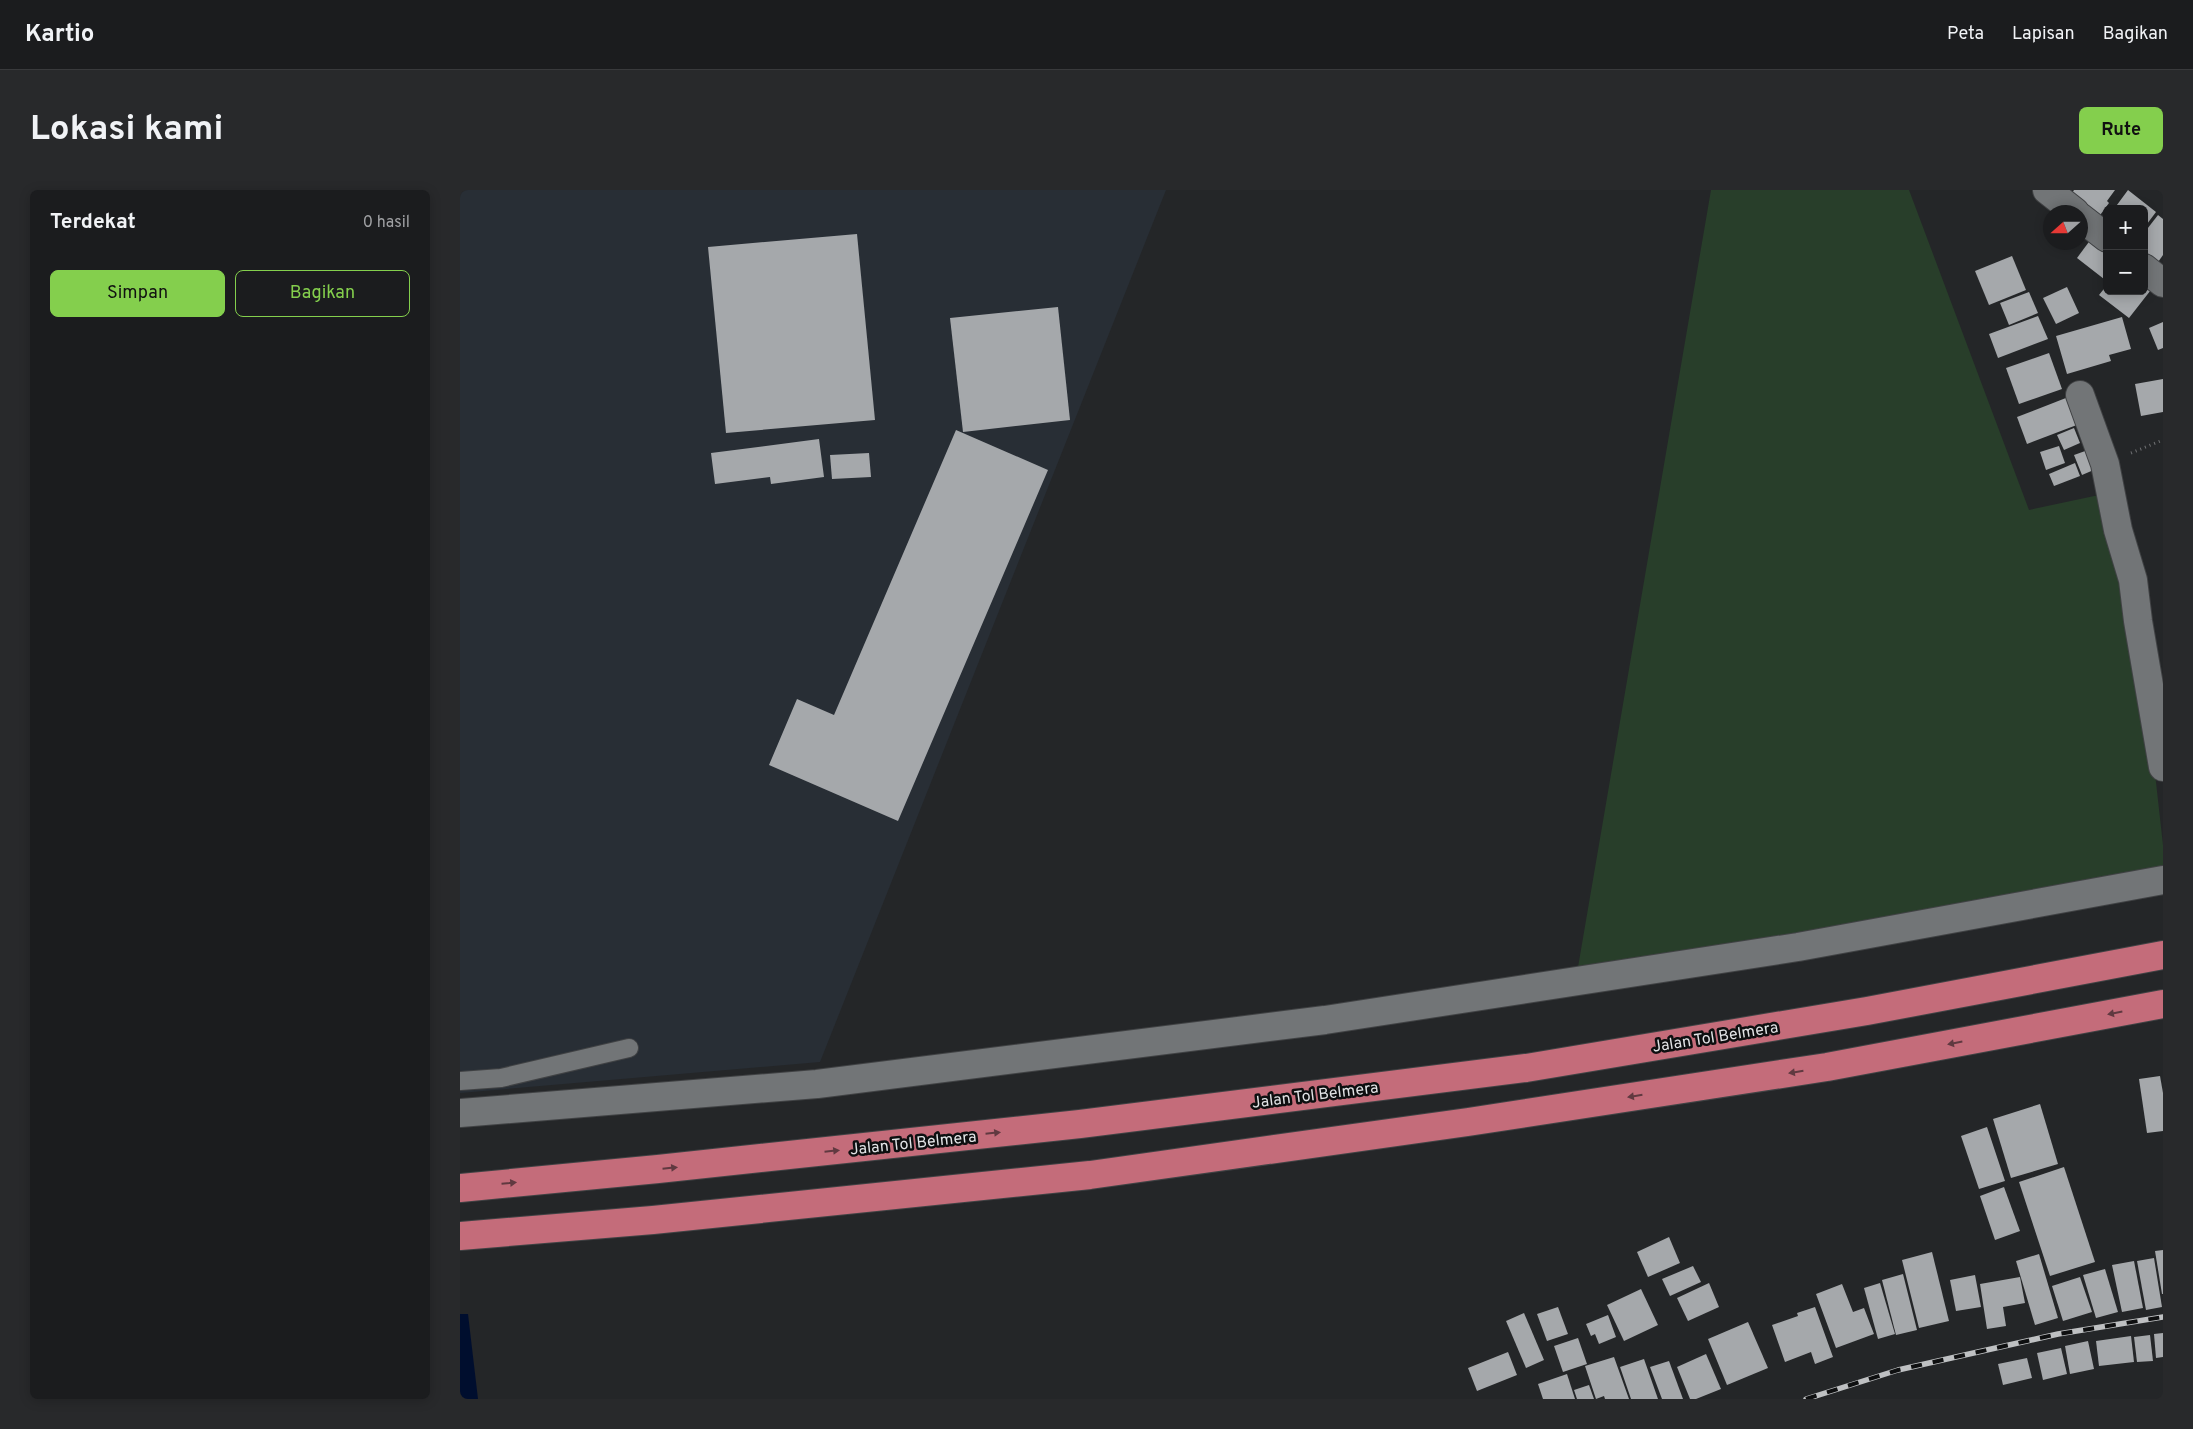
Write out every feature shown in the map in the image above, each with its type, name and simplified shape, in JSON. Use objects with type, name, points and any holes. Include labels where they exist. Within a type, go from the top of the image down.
[{"type":"highway","name":"Jalan Tol Belmera","points":[[460,1188],[1080,1124],[1526,1068],[1857,1012],[2163,955]]},
{"type":"highway","points":[[460,1236],[653,1220],[1090,1175],[1468,1122],[1827,1067],[2163,1004]]},
{"type":"street","points":[[2047,190],[2066,205]]},
{"type":"street","points":[[2088,223],[2103,235]]},
{"type":"street","points":[[2148,271],[2163,283]]},
{"type":"street","points":[[2080,395],[2105,464],[2118,530],[2133,580],[2138,621],[2163,767]]},
{"type":"street","points":[[460,1113],[817,1084],[1325,1020],[1798,947],[2163,880]]},
{"type":"lane","points":[[460,1081],[501,1078],[629,1048]]},
{"type":"path","points":[[2105,464],[2163,440]]},
{"type":"shaded area","points":[[460,190],[1166,190],[820,1062],[460,1093]]},
{"type":"green space","points":[[1711,190],[1909,190],[2029,510],[2099,495],[2136,603],[2163,845],[2163,875],[1577,973]]},
{"type":"water","points":[[460,1314],[468,1314],[478,1399],[460,1399]]},
{"type":"building","points":[[2074,190],[2115,190],[2107,201],[2109,203],[2108,205],[2103,205],[2103,211],[2095,222],[2088,215],[2088,205],[2077,205],[2069,197]]},
{"type":"building","points":[[2128,190],[2147,205],[2117,205]]},
{"type":"building","points":[[2148,206],[2156,212],[2148,223]]},
{"type":"building","points":[[2158,215],[2163,219],[2163,255],[2156,265],[2148,259],[2148,228]]},
{"type":"building","points":[[857,234],[875,420],[726,433],[708,247]]},
{"type":"building","points":[[2094,235],[2103,242],[2103,278],[2077,258],[2083,250],[2088,250],[2088,243]]},
{"type":"building","points":[[2012,256],[2026,290],[1989,305],[1975,271]]},
{"type":"building","points":[[2148,282],[2154,286],[2148,294]]},
{"type":"building","points":[[2067,287],[2079,313],[2056,324],[2043,298]]},
{"type":"building","points":[[2103,290],[2103,295],[2147,295],[2129,318],[2099,295]]},
{"type":"building","points":[[2029,292],[2038,313],[2009,325],[2000,303]]},
{"type":"building","points":[[1058,307],[1070,420],[963,432],[950,318]]},
{"type":"building","points":[[2038,316],[2048,339],[1998,358],[1989,334]]},
{"type":"building","points":[[2122,317],[2131,349],[2109,355],[2111,361],[2067,374],[2056,336]]},
{"type":"building","points":[[2163,322],[2163,348],[2158,350],[2149,328]]},
{"type":"building","points":[[2049,353],[2062,389],[2019,404],[2006,368]]},
{"type":"building","points":[[2163,379],[2163,412],[2141,416],[2135,384]]},
{"type":"building","points":[[2071,396],[2082,423],[2027,444],[2017,417]]},
{"type":"building","points":[[2074,428],[2080,443],[2064,450],[2057,435]]},
{"type":"building","points":[[956,430],[1048,470],[898,821],[769,765],[797,699],[834,715]]},
{"type":"building","points":[[819,439],[824,477],[771,484],[770,477],[715,484],[711,453]]},
{"type":"building","points":[[2059,446],[2065,463],[2046,470],[2040,452]]},
{"type":"building","points":[[2088,450],[2096,469],[2082,475],[2074,455]]},
{"type":"building","points":[[869,453],[871,477],[832,479],[830,455]]},
{"type":"building","points":[[2075,463],[2080,476],[2054,486],[2049,474]]},
{"type":"building","points":[[2160,1076],[2163,1093],[2163,1131],[2147,1133],[2139,1079]]},
{"type":"building","points":[[2040,1104],[2058,1164],[2011,1178],[1993,1119]]},
{"type":"building","points":[[1987,1127],[2005,1181],[1979,1189],[1961,1136]]},
{"type":"building","points":[[2064,1167],[2095,1262],[2050,1276],[2019,1182]]},
{"type":"building","points":[[2004,1187],[2020,1231],[1995,1240],[1980,1196]]},
{"type":"building","points":[[1669,1237],[1680,1263],[1648,1277],[1637,1252]]},
{"type":"building","points":[[2163,1250],[2163,1294],[2162,1294],[2155,1251]]},
{"type":"building","points":[[1932,1252],[1949,1321],[1919,1328],[1902,1260]]},
{"type":"building","points":[[2039,1254],[2058,1318],[2035,1325],[2016,1261]]},
{"type":"building","points":[[2154,1258],[2162,1307],[2146,1310],[2137,1261]]},
{"type":"building","points":[[2134,1261],[2143,1308],[2122,1312],[2112,1265]]},
{"type":"building","points":[[1693,1266],[1701,1282],[1670,1296],[1662,1279]]},
{"type":"building","points":[[2105,1269],[2118,1312],[2096,1318],[2083,1275]]},
{"type":"building","points":[[1903,1274],[1917,1330],[1896,1335],[1882,1280]]},
{"type":"building","points":[[1975,1275],[1981,1307],[1956,1311],[1950,1280]]},
{"type":"building","points":[[2020,1277],[2025,1303],[2003,1307],[2006,1326],[1987,1329],[1980,1284]]},
{"type":"building","points":[[2080,1277],[2092,1312],[2063,1321],[2052,1286]]},
{"type":"building","points":[[1709,1283],[1719,1307],[1688,1321],[1677,1298]]},
{"type":"building","points":[[1880,1283],[1895,1334],[1878,1339],[1864,1288]]},
{"type":"building","points":[[1842,1284],[1853,1312],[1864,1308],[1874,1334],[1836,1348],[1816,1294]]},
{"type":"building","points":[[1641,1289],[1658,1325],[1624,1341],[1607,1305]]},
{"type":"building","points":[[1558,1307],[1568,1334],[1547,1341],[1537,1314]]},
{"type":"building","points":[[1815,1307],[1833,1357],[1815,1364],[1811,1352],[1785,1362],[1772,1325],[1798,1316],[1797,1313]]},
{"type":"building","points":[[1524,1313],[1544,1360],[1526,1368],[1506,1321]]},
{"type":"building","points":[[1608,1315],[1616,1337],[1599,1344],[1595,1334],[1591,1336],[1586,1324]]},
{"type":"building","points":[[1748,1322],[1768,1368],[1727,1385],[1708,1339]]},
{"type":"building","points":[[2163,1333],[2163,1357],[2156,1358],[2154,1334]]},
{"type":"building","points":[[2150,1335],[2153,1361],[2137,1362],[2134,1337]]},
{"type":"building","points":[[2131,1336],[2134,1362],[2099,1366],[2096,1341]]},
{"type":"building","points":[[1578,1338],[1587,1364],[1563,1372],[1554,1346]]},
{"type":"building","points":[[2088,1341],[2094,1369],[2070,1374],[2065,1346]]},
{"type":"building","points":[[2061,1348],[2067,1374],[2043,1380],[2037,1353]]},
{"type":"building","points":[[1508,1352],[1517,1375],[1477,1391],[1468,1368]]},
{"type":"building","points":[[1706,1354],[1721,1389],[1696,1399],[1690,1399],[1677,1367]]},
{"type":"building","points":[[1614,1357],[1629,1399],[1605,1399],[1604,1396],[1596,1399],[1585,1366]]},
{"type":"building","points":[[2027,1358],[2032,1378],[2003,1385],[1998,1364]]},
{"type":"building","points":[[1644,1359],[1658,1399],[1631,1399],[1620,1367]]},
{"type":"building","points":[[1669,1361],[1683,1399],[1662,1399],[1650,1367]]},
{"type":"building","points":[[1567,1374],[1575,1399],[1543,1399],[1538,1384]]},
{"type":"building","points":[[1589,1385],[1594,1399],[1577,1399],[1574,1390]]},
{"type":"railway","points":[[1806,1399],[1898,1370],[2058,1334],[2163,1317]]}]
